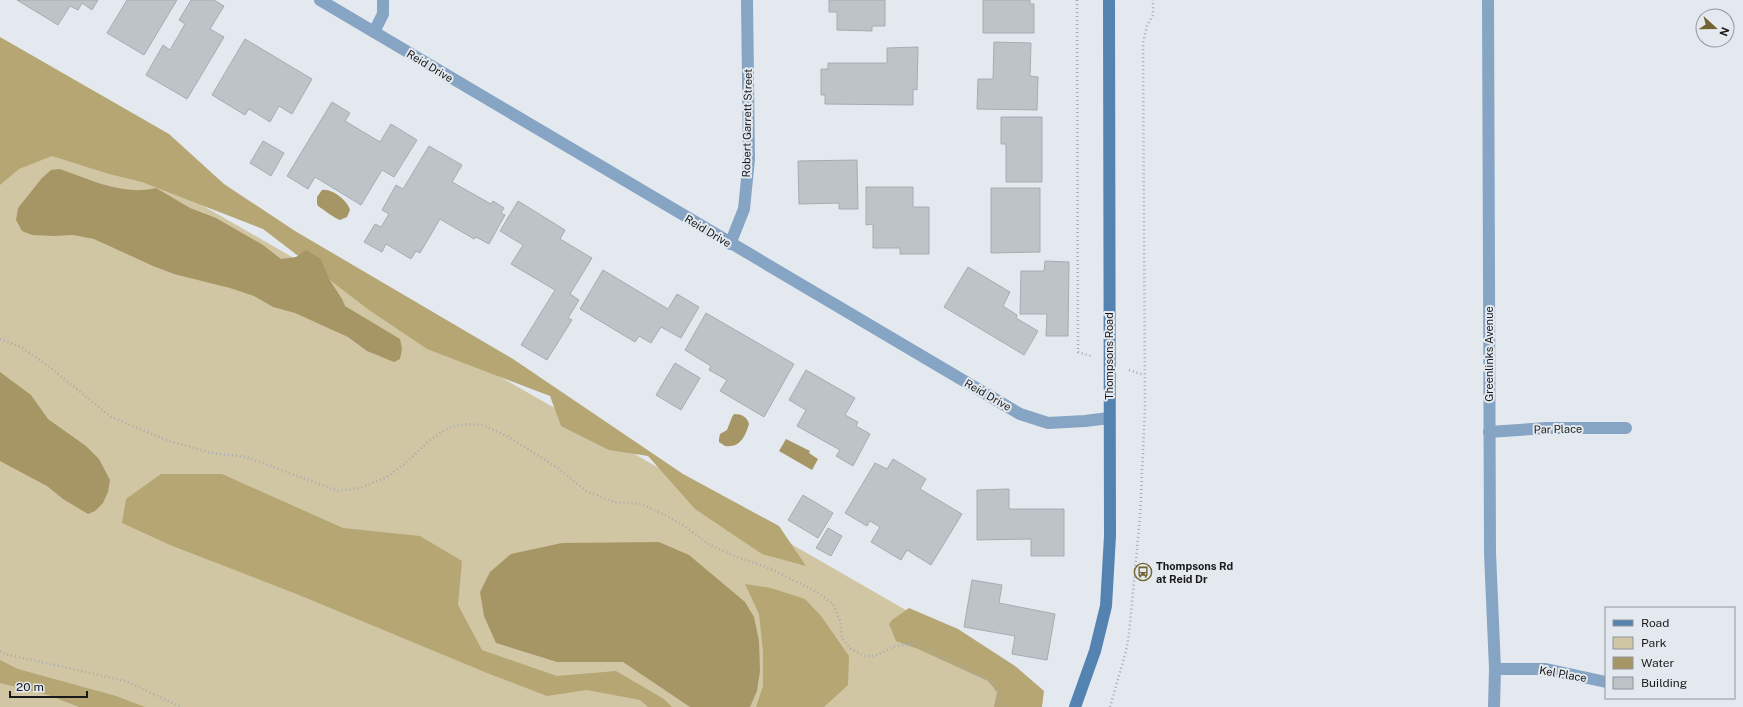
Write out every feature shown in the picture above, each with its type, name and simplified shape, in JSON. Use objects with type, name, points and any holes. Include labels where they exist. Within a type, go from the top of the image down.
[{"type":"street","name":"Reid Drive","points":[[320,0],[730,244],[1020,414],[1048,423],[1109,418]]},
{"type":"street","points":[[374,32],[383,14],[383,0]]},
{"type":"street","name":"Robert Garrett Street","points":[[730,244],[744,209],[749,159],[748,0]]},
{"type":"street","name":"Thompsons Road","points":[[1075,707],[1095,651],[1106,606],[1110,536],[1109,0]]},
{"type":"street","name":"Greenlinks Avenue","points":[[1488,0],[1490,553],[1495,668],[1494,707]]},
{"type":"street","name":"Par Place","points":[[1489,432],[1547,428],[1626,428]]},
{"type":"street","name":"Kel Place","points":[[1495,668],[1546,669],[1605,682]]},
{"type":"path","points":[[1077,0],[1078,352]]},
{"type":"path","points":[[1110,707],[1126,651],[1136,573],[1143,474],[1145,407],[1143,42],[1147,26],[1153,15],[1153,0]]},
{"type":"path","points":[[0,340],[21,347],[51,368],[111,417],[169,441],[212,453],[246,457],[338,491],[360,488],[387,477],[408,461],[430,440],[448,428],[467,424],[484,425],[507,436],[558,468],[586,491],[614,502],[640,504],[665,515],[686,527],[708,544],[737,557],[771,569],[818,592],[834,604],[840,621],[842,638],[851,649],[864,656],[876,656],[893,647],[914,643],[992,682],[1004,707]]},
{"type":"path","points":[[0,651],[5,654],[126,681],[181,707]]},
{"type":"green space","points":[[0,89],[1010,670],[1002,707],[0,707]]},
{"type":"shaded area","points":[[0,37],[169,134],[224,184],[295,231],[513,359],[683,474],[779,526],[806,566],[762,554],[695,509],[648,456],[609,450],[561,426],[550,396],[427,349],[369,310],[263,229],[142,182],[109,174],[52,156],[19,169],[0,185]]},
{"type":"shaded area","points":[[161,474],[222,474],[343,528],[420,536],[462,561],[458,605],[482,650],[557,676],[616,671],[664,699],[672,707],[648,707],[640,700],[587,690],[547,696],[492,675],[299,595],[170,545],[122,523],[126,499]]},
{"type":"shaded area","points":[[745,584],[771,588],[805,599],[821,616],[849,656],[848,685],[824,707],[756,707],[763,686],[763,652],[759,614]]},
{"type":"shaded area","points":[[909,608],[958,629],[1015,666],[1044,691],[1042,707],[994,707],[997,692],[988,681],[918,649],[896,641],[889,624],[892,620]]},
{"type":"shaded area","points":[[0,660],[18,669],[116,696],[145,707],[79,707],[48,695],[0,683]]},
{"type":"water","points":[[60,169],[107,186],[131,190],[156,188],[190,208],[216,218],[263,245],[281,259],[296,257],[306,250],[321,259],[329,279],[345,306],[400,339],[402,349],[400,359],[394,362],[367,351],[348,337],[295,313],[273,307],[254,296],[230,288],[174,274],[94,239],[73,235],[32,235],[22,231],[16,220],[18,208],[42,178],[51,170]]},
{"type":"water","points":[[322,190],[335,193],[343,199],[349,206],[350,210],[347,217],[340,220],[318,206],[317,197]]},
{"type":"water","points":[[0,372],[31,395],[48,419],[86,446],[99,459],[110,480],[108,492],[103,503],[95,511],[88,514],[63,499],[47,486],[0,461]]},
{"type":"water","points":[[734,414],[744,416],[749,424],[741,441],[735,445],[725,446],[719,442],[720,434],[727,430]]},
{"type":"water","points":[[786,439],[810,451],[809,453],[818,459],[812,470],[779,451]]},
{"type":"water","points":[[659,542],[689,555],[745,602],[754,617],[759,641],[760,671],[757,691],[750,707],[690,707],[623,662],[557,662],[496,643],[484,616],[480,592],[490,572],[511,554],[562,543]]},
{"type":"building","points":[[17,0],[98,0],[92,10],[82,3],[78,10],[70,6],[58,25]]},
{"type":"building","points":[[127,0],[177,0],[144,55],[107,33]]},
{"type":"building","points":[[191,0],[214,0],[224,6],[210,29],[224,37],[187,99],[146,75],[163,45],[170,50],[185,24],[179,20]]},
{"type":"building","points":[[829,0],[885,0],[885,26],[872,26],[872,31],[837,30],[837,12],[829,12]]},
{"type":"building","points":[[983,0],[1030,0],[1030,4],[1034,4],[1034,33],[983,33]]},
{"type":"building","points":[[245,39],[312,79],[292,114],[279,106],[270,122],[249,109],[245,115],[212,95]]},
{"type":"building","points":[[994,42],[1031,43],[1030,76],[1038,77],[1037,110],[977,109],[978,79],[993,79]]},
{"type":"building","points":[[918,47],[917,90],[913,89],[913,105],[825,104],[825,95],[821,95],[821,69],[828,69],[828,63],[887,63],[887,48]]},
{"type":"building","points":[[332,102],[350,113],[345,121],[380,142],[391,124],[417,140],[394,177],[382,170],[361,205],[315,177],[308,189],[287,176]]},
{"type":"building","points":[[1001,117],[1042,117],[1042,182],[1006,182],[1006,144],[1001,144]]},
{"type":"building","points":[[263,141],[284,153],[271,176],[250,163]]},
{"type":"building","points":[[429,146],[462,165],[452,182],[491,204],[493,201],[504,208],[501,213],[505,215],[489,244],[476,237],[474,239],[440,219],[420,253],[416,251],[411,259],[386,244],[382,252],[364,242],[375,224],[381,227],[389,214],[382,210],[396,185],[403,189]]},
{"type":"building","points":[[857,160],[858,209],[839,209],[839,203],[799,204],[798,161]]},
{"type":"building","points":[[866,187],[913,187],[913,207],[929,207],[929,254],[900,254],[900,248],[873,248],[873,224],[866,225]]},
{"type":"building","points":[[991,188],[1040,188],[1040,252],[991,253]]},
{"type":"building","points":[[518,201],[565,230],[560,239],[592,258],[570,294],[579,300],[568,318],[572,320],[547,360],[521,345],[555,290],[511,264],[523,245],[500,231]]},
{"type":"building","points":[[1045,261],[1069,262],[1068,336],[1046,336],[1047,314],[1020,314],[1021,271],[1044,271]]},
{"type":"building","points":[[968,267],[1010,292],[1003,306],[1017,315],[1016,318],[1038,331],[1024,355],[944,307]]},
{"type":"building","points":[[603,270],[668,309],[677,294],[699,307],[681,338],[661,327],[651,343],[639,336],[635,342],[580,309]]},
{"type":"building","points":[[706,313],[794,364],[764,417],[720,391],[727,380],[709,370],[711,366],[685,350]]},
{"type":"building","points":[[675,363],[700,378],[681,410],[656,395]]},
{"type":"building","points":[[806,370],[855,398],[845,415],[858,422],[856,426],[870,434],[853,466],[836,456],[840,450],[797,426],[806,410],[789,400]]},
{"type":"building","points":[[893,459],[926,479],[920,489],[962,514],[931,565],[907,550],[901,560],[871,542],[880,527],[870,521],[867,526],[845,513],[875,463],[887,469]]},
{"type":"building","points":[[1009,489],[1009,509],[1064,509],[1064,556],[1031,556],[1031,539],[977,540],[977,490]]},
{"type":"building","points":[[803,495],[833,513],[818,538],[788,520]]},
{"type":"building","points":[[828,528],[842,536],[831,556],[816,548]]},
{"type":"building","points":[[972,580],[1002,585],[999,603],[1055,614],[1047,660],[1012,654],[1015,636],[964,627]]},
{"type":"place","name":"Thompsons Rd at Reid Dr","points":[[1143,572]]}]
